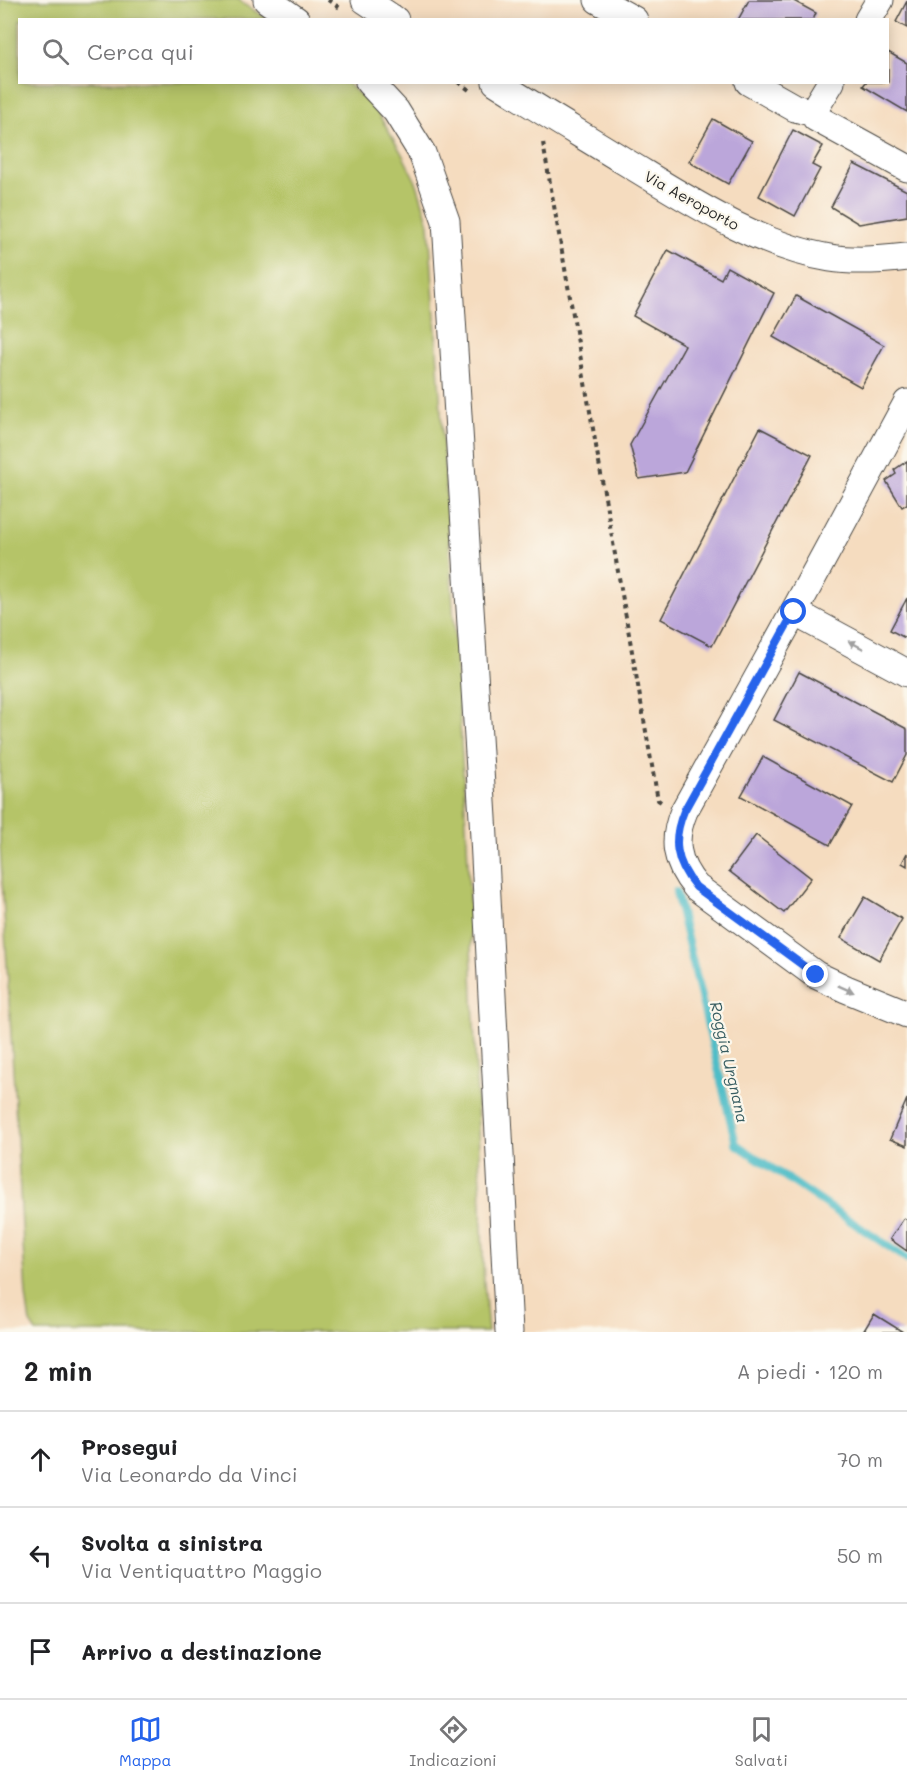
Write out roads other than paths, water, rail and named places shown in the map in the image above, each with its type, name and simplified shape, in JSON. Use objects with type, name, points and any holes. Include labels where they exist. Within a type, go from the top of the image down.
[{"type":"street","points":[[267,0],[293,18]]},
{"type":"street","points":[[364,0],[392,18]]},
{"type":"street","points":[[598,0],[630,18]]},
{"type":"street","points":[[869,18],[880,0]]},
{"type":"street","points":[[371,84],[396,111],[422,153],[446,221],[483,818],[509,1332]]},
{"type":"street","points":[[753,84],[795,108],[814,113],[816,118],[907,168]]},
{"type":"street","points":[[814,113],[830,84]]},
{"type":"street","name":"Via Aeroporto","points":[[485,88],[775,244],[830,258],[858,261],[907,257]]},
{"type":"street","points":[[905,409],[684,811],[676,836],[676,848],[686,875],[696,887],[816,975],[907,1014]]},
{"type":"street","points":[[794,612],[907,673]]},
{"type":"waterway","name":"Roggia Urgnana","points":[[676,892],[736,1144],[907,1259]]}]
